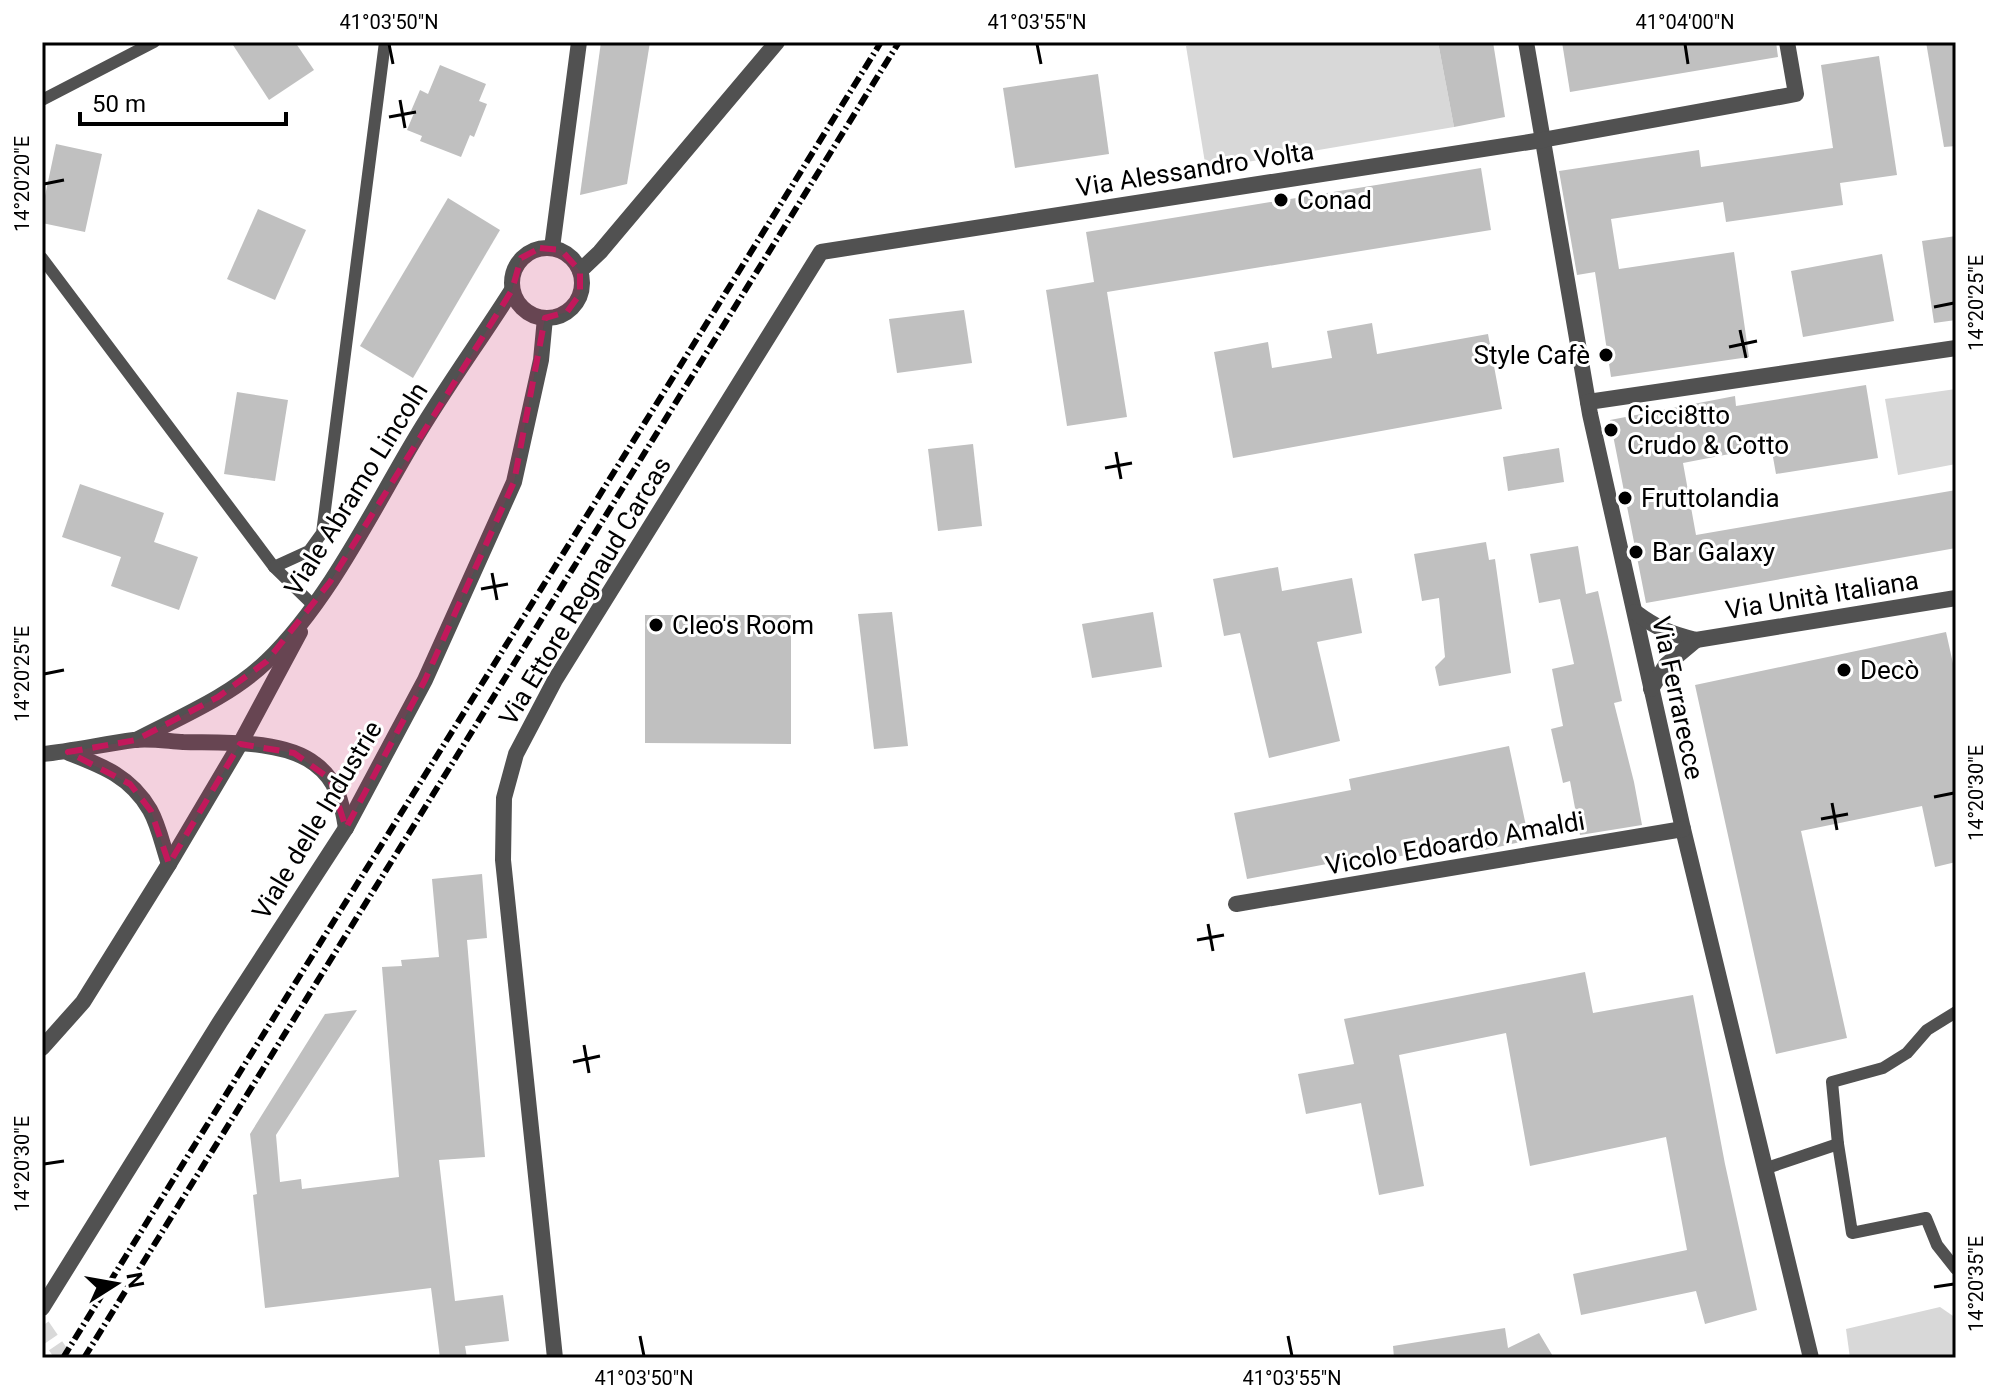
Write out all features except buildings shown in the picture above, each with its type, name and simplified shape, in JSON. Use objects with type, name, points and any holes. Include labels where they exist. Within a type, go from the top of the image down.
[{"type":"street","points":[[552,248],[579,42]]},
{"type":"street","points":[[580,271],[600,252],[777,42]]},
{"type":"street","name":"Via Ferrarecce","points":[[1526,42],[1588,402],[1683,829],[1811,1358]]},
{"type":"street","name":"Via Alessandro Volta","points":[[856,245],[1542,140],[1796,94],[1787,42]]},
{"type":"street","name":"Via Ettore Regnaud Carcas","points":[[555,1358],[505,876],[504,798],[516,754],[555,680],[821,252],[856,245]]},
{"type":"street","points":[[552,248],[569,256],[580,271],[580,294],[567,312],[545,318],[532,315],[516,301],[511,279],[514,268],[530,252],[552,248]]},
{"type":"street","name":"Viale Abramo Lincoln","points":[[136,740],[218,697],[244,679],[267,661],[314,606],[437,402],[512,290]]},
{"type":"street","name":"Viale delle Industrie","points":[[42,1308],[220,1022],[346,828],[425,680],[514,482],[541,360],[545,318]]},
{"type":"street","points":[[1588,402],[1956,348]]},
{"type":"street","name":"Via Unità Italiana","points":[[1635,612],[1671,634],[1696,640],[1956,598]]},
{"type":"street","points":[[42,1048],[83,1002],[169,864],[240,744],[314,606]]},
{"type":"street","name":"Via Unità Italiana","points":[[1651,689],[1666,665],[1696,640]]},
{"type":"street","name":"Viale Abramo Lincoln","points":[[42,754],[136,740],[277,748],[315,763],[330,779],[341,799],[346,828]]},
{"type":"street","points":[[68,752],[108,768],[130,784],[151,811],[169,864]]},
{"type":"street","name":"Vicolo Edoardo Amaldi","points":[[1236,904],[1683,829]]},
{"type":"lane","points":[[42,100],[154,42]]},
{"type":"lane","points":[[274,567],[309,551],[322,533],[385,42]]},
{"type":"lane","points":[[42,258],[274,567],[314,606]]},
{"type":"lane","points":[[1956,1012],[1927,1030],[1907,1053],[1883,1068],[1832,1082],[1852,1233],[1926,1218],[1937,1245],[1956,1269]]},
{"type":"lane","points":[[1764,1169],[1838,1144]]},
{"type":"highlighted area","points":[[540,248],[561,250],[580,271],[580,294],[567,312],[545,318],[514,482],[425,680],[346,828],[330,779],[294,753],[240,744],[169,864],[151,811],[130,784],[68,752],[136,740],[218,697],[267,661],[330,582],[512,290],[521,258]]},
{"type":"shaded area","points":[[1206,42],[1438,42],[1454,127],[1206,169],[1186,46]]},
{"type":"shaded area","points":[[1956,389],[1956,464],[1898,475],[1885,399]]},
{"type":"shaded area","points":[[1940,1307],[1956,1318],[1956,1358],[1850,1358],[1846,1329]]},
{"type":"tunnel","points":[[42,1326],[64,1358]]},
{"type":"railway","points":[[63,1358],[881,42]]},
{"type":"railway","points":[[84,1358],[899,42]]},
{"type":"place","name":"Conad","points":[[1281,200]]},
{"type":"place","name":"Style Cafè","points":[[1606,355]]},
{"type":"place","name":"Cicci8tto Crudo & Cotto","points":[[1611,430]]},
{"type":"place","name":"Fruttolandia","points":[[1625,498]]},
{"type":"place","name":"Bar Galaxy","points":[[1636,552]]},
{"type":"place","name":"Cleo's Room","points":[[656,625]]},
{"type":"place","name":"Decò","points":[[1844,670]]}]
